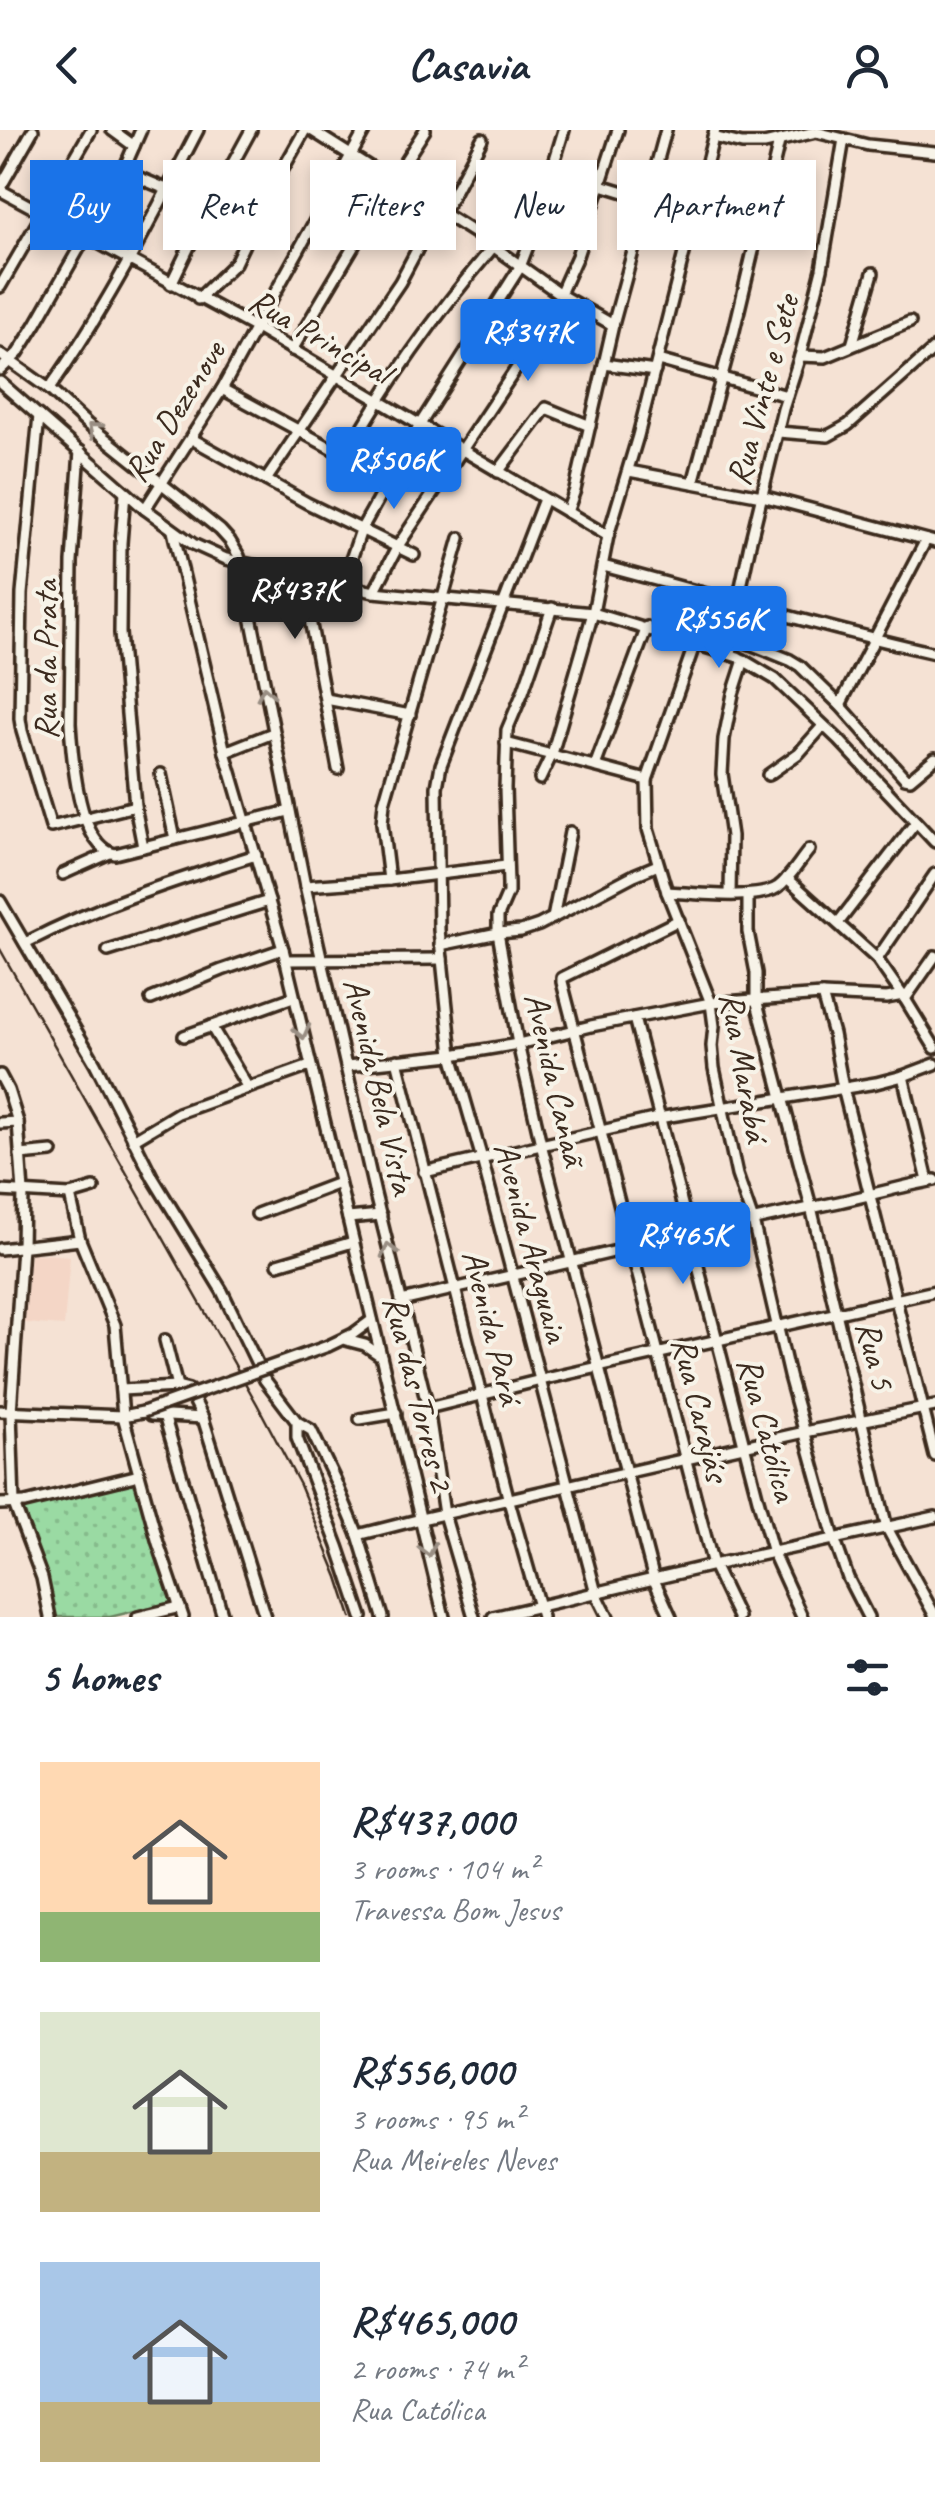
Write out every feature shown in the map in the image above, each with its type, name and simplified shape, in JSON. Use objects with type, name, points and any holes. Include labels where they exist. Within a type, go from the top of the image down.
[{"type":"street","points":[[0,189],[33,130]]},
{"type":"street","points":[[73,160],[90,130]]},
{"type":"street","points":[[112,130],[134,146]]},
{"type":"street","points":[[128,160],[141,130]]},
{"type":"street","points":[[182,160],[198,130]]},
{"type":"street","points":[[171,284],[251,130]]},
{"type":"street","points":[[198,299],[234,262],[308,130],[360,160]]},
{"type":"street","name":"Rua Dezenove","points":[[145,510],[222,389],[364,130]]},
{"type":"street","points":[[406,160],[425,130]]},
{"type":"street","points":[[555,160],[564,130]]},
{"type":"street","points":[[374,592],[398,546],[562,296],[618,130]]},
{"type":"street","points":[[657,160],[666,130]]},
{"type":"street","points":[[540,778],[552,754],[593,613],[608,536],[657,365],[714,134],[755,145],[810,132],[826,133],[868,145],[935,152]]},
{"type":"street","points":[[456,184],[482,139]]},
{"type":"street","name":"Rua Vinte e Sete","points":[[731,654],[738,601],[762,496],[822,269],[844,139]]},
{"type":"street","points":[[694,483],[779,142]]},
{"type":"street","points":[[597,185],[617,191]]},
{"type":"street","name":"Rua Principal","points":[[0,189],[30,206]]},
{"type":"street","points":[[49,389],[79,346],[163,195]]},
{"type":"street","points":[[0,287],[30,236]]},
{"type":"street","points":[[4,356],[16,355],[77,250]]},
{"type":"street","name":"Rua Principal","points":[[111,250],[256,328],[608,536]]},
{"type":"street","points":[[292,350],[351,250]]},
{"type":"street","points":[[266,480],[418,250]]},
{"type":"street","points":[[346,456],[377,401],[448,302],[491,250]]},
{"type":"street","points":[[498,250],[562,296],[612,325]]},
{"type":"street","points":[[342,586],[361,530],[419,426],[527,250]]},
{"type":"street","points":[[568,512],[632,250]]},
{"type":"street","points":[[852,345],[873,274]]},
{"type":"street","points":[[800,356],[820,358],[910,322]]},
{"type":"street","points":[[778,432],[833,434],[848,426],[935,348]]},
{"type":"street","points":[[0,370],[4,356]]},
{"type":"street","points":[[4,356],[220,530],[236,550],[241,564]]},
{"type":"street","points":[[604,364],[657,365],[721,377],[787,396]]},
{"type":"street","points":[[0,398],[2,385]]},
{"type":"street","points":[[2,385],[145,510],[208,552],[241,564],[374,592],[593,613],[744,660],[774,678],[935,842]]},
{"type":"street","points":[[222,389],[390,480]]},
{"type":"street","points":[[498,472],[546,408],[590,426]]},
{"type":"street","points":[[40,416],[22,594],[20,719],[27,751],[49,825],[134,806]]},
{"type":"street","points":[[192,439],[414,555]]},
{"type":"street","name":"Rua da Prata","points":[[80,450],[72,562],[72,748],[84,818],[96,842],[113,854]]},
{"type":"street","points":[[629,471],[762,496],[931,541],[840,705]]},
{"type":"street","points":[[125,492],[120,633],[134,806],[143,847]]},
{"type":"street","name":"Avenida Araguaia","points":[[544,499],[442,765],[437,788],[440,945],[452,1054],[596,1593],[608,1617]]},
{"type":"street","name":"Rua das Torres 2","points":[[173,530],[225,752],[284,955],[444,1617]]},
{"type":"street","points":[[390,880],[383,808],[460,538]]},
{"type":"street","name":"Avenida Bela Vista","points":[[241,564],[305,886],[428,1408],[444,1514],[474,1617]]},
{"type":"street","points":[[603,566],[874,639],[935,651]]},
{"type":"street","points":[[302,577],[338,769]]},
{"type":"street","name":"Avenida Canaã","points":[[552,608],[507,730],[508,893],[498,916],[498,933],[541,1144],[654,1580],[671,1617]]},
{"type":"street","points":[[595,766],[646,628]]},
{"type":"street","points":[[733,636],[790,660],[840,705],[908,778],[935,758]]},
{"type":"street","name":"Rua Marabá","points":[[695,643],[647,780],[646,816],[667,892],[711,1003],[712,1056],[737,1175],[754,1220],[777,1328],[834,1538],[868,1617]]},
{"type":"street","points":[[730,894],[731,836],[722,774],[730,709],[744,660]]},
{"type":"street","points":[[326,698],[410,715]]},
{"type":"street","points":[[768,775],[799,753],[824,726]]},
{"type":"street","points":[[225,752],[273,734]]},
{"type":"street","points":[[506,743],[647,780]]},
{"type":"street","points":[[862,765],[881,751]]},
{"type":"street","points":[[162,774],[175,839]]},
{"type":"street","points":[[63,874],[113,854],[289,811]]},
{"type":"street","points":[[838,923],[916,822]]},
{"type":"street","points":[[553,918],[570,832]]},
{"type":"street","points":[[667,892],[748,896],[769,891],[787,878],[809,850]]},
{"type":"street","points":[[25,943],[76,917],[146,890],[256,855]]},
{"type":"street","points":[[305,886],[506,866]]},
{"type":"street","points":[[440,945],[521,931],[658,866]]},
{"type":"street","points":[[878,958],[935,874]]},
{"type":"street","points":[[787,878],[878,958],[931,1029],[935,1048]]},
{"type":"street","name":"Rua 5","points":[[748,896],[756,999],[838,1314],[887,1528],[935,1616]]},
{"type":"street","points":[[0,901],[222,1291],[265,1380],[297,1422],[312,1430],[358,1535],[383,1617]]},
{"type":"street","points":[[108,951],[270,901]]},
{"type":"street","name":"Rua Carajás","points":[[679,920],[562,978],[714,1565],[738,1617]]},
{"type":"street","points":[[151,1000],[222,970],[284,955],[442,959]]},
{"type":"street","points":[[347,1066],[518,1044],[711,1003],[822,995],[904,997],[935,956]]},
{"type":"street","points":[[822,995],[935,1456]]},
{"type":"street","points":[[184,1036],[293,996]]},
{"type":"street","name":"Rua Católica","points":[[634,1018],[773,1553],[802,1617]]},
{"type":"street","points":[[211,1026],[248,1088]]},
{"type":"street","name":"Avenida Pará","points":[[397,1060],[542,1617]]},
{"type":"street","points":[[424,1172],[658,1118],[902,1076],[935,1064]]},
{"type":"street","points":[[133,1140],[178,1113],[310,1066]]},
{"type":"street","points":[[0,1075],[18,1122],[23,1192],[15,1341],[6,1411],[14,1504],[42,1578],[50,1617]]},
{"type":"street","points":[[401,1301],[931,1180],[902,1076]]},
{"type":"street","points":[[0,1123],[18,1122]]},
{"type":"street","points":[[20,1155],[52,1152]]},
{"type":"street","points":[[257,1214],[340,1183]]},
{"type":"street","points":[[0,1191],[70,1195],[94,1188]]},
{"type":"street","points":[[70,1195],[80,1240],[114,1325],[123,1416],[181,1612],[142,1616]]},
{"type":"street","points":[[348,1218],[381,1215]]},
{"type":"street","points":[[0,1249],[80,1240]]},
{"type":"street","points":[[278,1264],[353,1242]]},
{"type":"street","points":[[428,1408],[935,1291]]},
{"type":"street","points":[[6,1411],[123,1416],[147,1413],[343,1340],[372,1320]]},
{"type":"street","points":[[165,1340],[177,1386]]},
{"type":"street","points":[[343,1340],[365,1345],[382,1358]]},
{"type":"street","points":[[0,1341],[15,1341]]},
{"type":"street","points":[[121,1390],[177,1386],[188,1390],[203,1418],[264,1617]]},
{"type":"street","points":[[358,1535],[935,1406]]},
{"type":"street","points":[[147,1413],[203,1418]]},
{"type":"street","points":[[360,1419],[396,1413]]},
{"type":"street","points":[[164,1416],[224,1617]]},
{"type":"street","points":[[297,1422],[297,1438],[362,1617]]},
{"type":"street","points":[[0,1504],[25,1503],[139,1474]]},
{"type":"street","points":[[492,1617],[935,1517]]},
{"type":"shaded area","points":[[30,1253],[70,1256],[64,1326],[25,1323]]},
{"type":"green space","points":[[136,1479],[172,1602],[110,1617],[53,1617],[47,1575],[21,1507]]},
{"type":"railway","points":[[0,949],[300,1485],[351,1617]]}]
